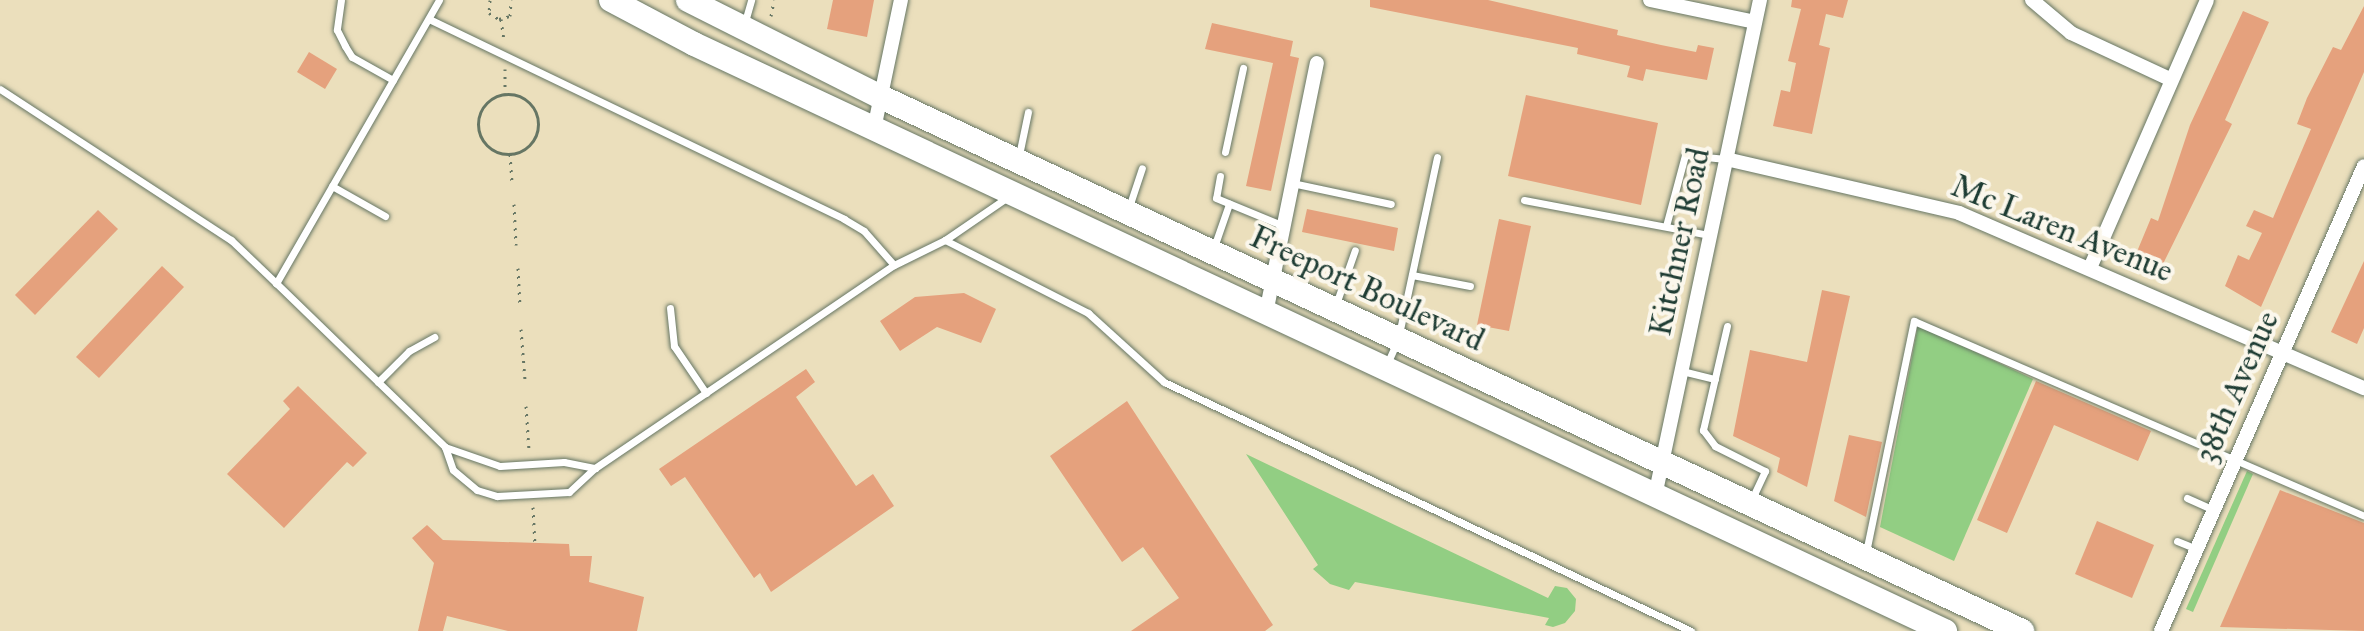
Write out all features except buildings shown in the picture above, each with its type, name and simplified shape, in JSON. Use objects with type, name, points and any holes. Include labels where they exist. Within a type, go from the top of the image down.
[{"type":"main road","name":"Freeport Boulevard","points":[[611,0],[874,129],[1945,631]]},
{"type":"main road","name":"Freeport Boulevard","points":[[688,0],[881,97],[2022,631]]},
{"type":"street","points":[[874,129],[901,0]]},
{"type":"street","points":[[1650,0],[1755,22]]},
{"type":"street","name":"Kitchner Road","points":[[1655,496],[1760,0]]},
{"type":"street","points":[[2032,0],[2071,33],[2172,80]]},
{"type":"street","points":[[2090,268],[2207,0]]},
{"type":"street","points":[[1266,313],[1317,63]]},
{"type":"street","name":"Mc Laren Avenue","points":[[1726,159],[1959,213],[2364,388]]},
{"type":"street","name":"38th Avenue","points":[[2161,631],[2364,166]]},
{"type":"lane","points":[[341,0],[337,30],[352,57],[393,80]]},
{"type":"lane","points":[[276,283],[439,0]]},
{"type":"lane","points":[[743,29],[751,0]]},
{"type":"lane","points":[[429,19],[844,219],[864,231],[894,265]]},
{"type":"lane","points":[[1225,152],[1243,68]]},
{"type":"lane","points":[[0,89],[231,240],[445,447],[500,466],[564,462],[595,468]]},
{"type":"lane","points":[[1018,161],[1028,112]]},
{"type":"lane","points":[[1666,226],[1685,155],[1726,159]]},
{"type":"lane","points":[[1385,369],[1398,339],[1437,157]]},
{"type":"lane","points":[[1128,212],[1142,168]]},
{"type":"lane","points":[[1220,176],[1216,198],[1284,226]]},
{"type":"lane","points":[[1292,183],[1391,204]]},
{"type":"lane","points":[[332,186],[385,216]]},
{"type":"lane","points":[[445,447],[453,470],[477,490],[497,496],[569,492],[595,468],[894,265],[945,240],[1012,194]]},
{"type":"lane","points":[[1524,200],[1710,235]]},
{"type":"lane","points":[[1212,252],[1229,204]]},
{"type":"lane","points":[[945,240],[1088,313],[1164,382],[1691,631]]},
{"type":"lane","points":[[1334,309],[1355,250]]},
{"type":"lane","points":[[1412,275],[1470,286]]},
{"type":"lane","points":[[670,308],[674,346],[706,393]]},
{"type":"lane","points":[[1865,558],[1914,321],[2364,516]]},
{"type":"lane","points":[[1727,326],[1703,430],[1715,446],[1765,471],[1750,503]]},
{"type":"lane","points":[[378,382],[409,351],[434,337]]},
{"type":"lane","points":[[1681,371],[1715,379]]},
{"type":"lane","points":[[2187,498],[2214,510]]},
{"type":"lane","points":[[2177,541],[2197,549]]},
{"type":"path","points":[[490,0],[489,13],[501,19]]},
{"type":"path","points":[[501,19],[512,12],[511,0]]},
{"type":"path","points":[[771,16],[774,0]]},
{"type":"path","points":[[501,19],[504,42]]},
{"type":"path","points":[[505,69],[505,93]]},
{"type":"path","points":[[505,93],[532,105],[538,125],[531,143],[510,154],[487,146],[478,128],[481,109],[505,93]]},
{"type":"path","points":[[510,154],[512,182]]},
{"type":"path","points":[[514,204],[516,245]]},
{"type":"path","points":[[518,268],[520,306]]},
{"type":"path","points":[[521,329],[525,380]]},
{"type":"path","points":[[526,406],[529,454]]},
{"type":"path","points":[[533,506],[535,543]]},
{"type":"green space","points":[[1918,325],[2033,379],[1954,561],[1880,527]]},
{"type":"green space","points":[[1246,454],[1548,598],[1555,586],[1567,588],[1576,599],[1575,611],[1565,623],[1553,627],[1545,625],[1549,618],[1355,582],[1349,590],[1330,584],[1313,569],[1318,565]]},
{"type":"green space","points":[[2247,471],[2253,474],[2193,612],[2186,609]]}]
